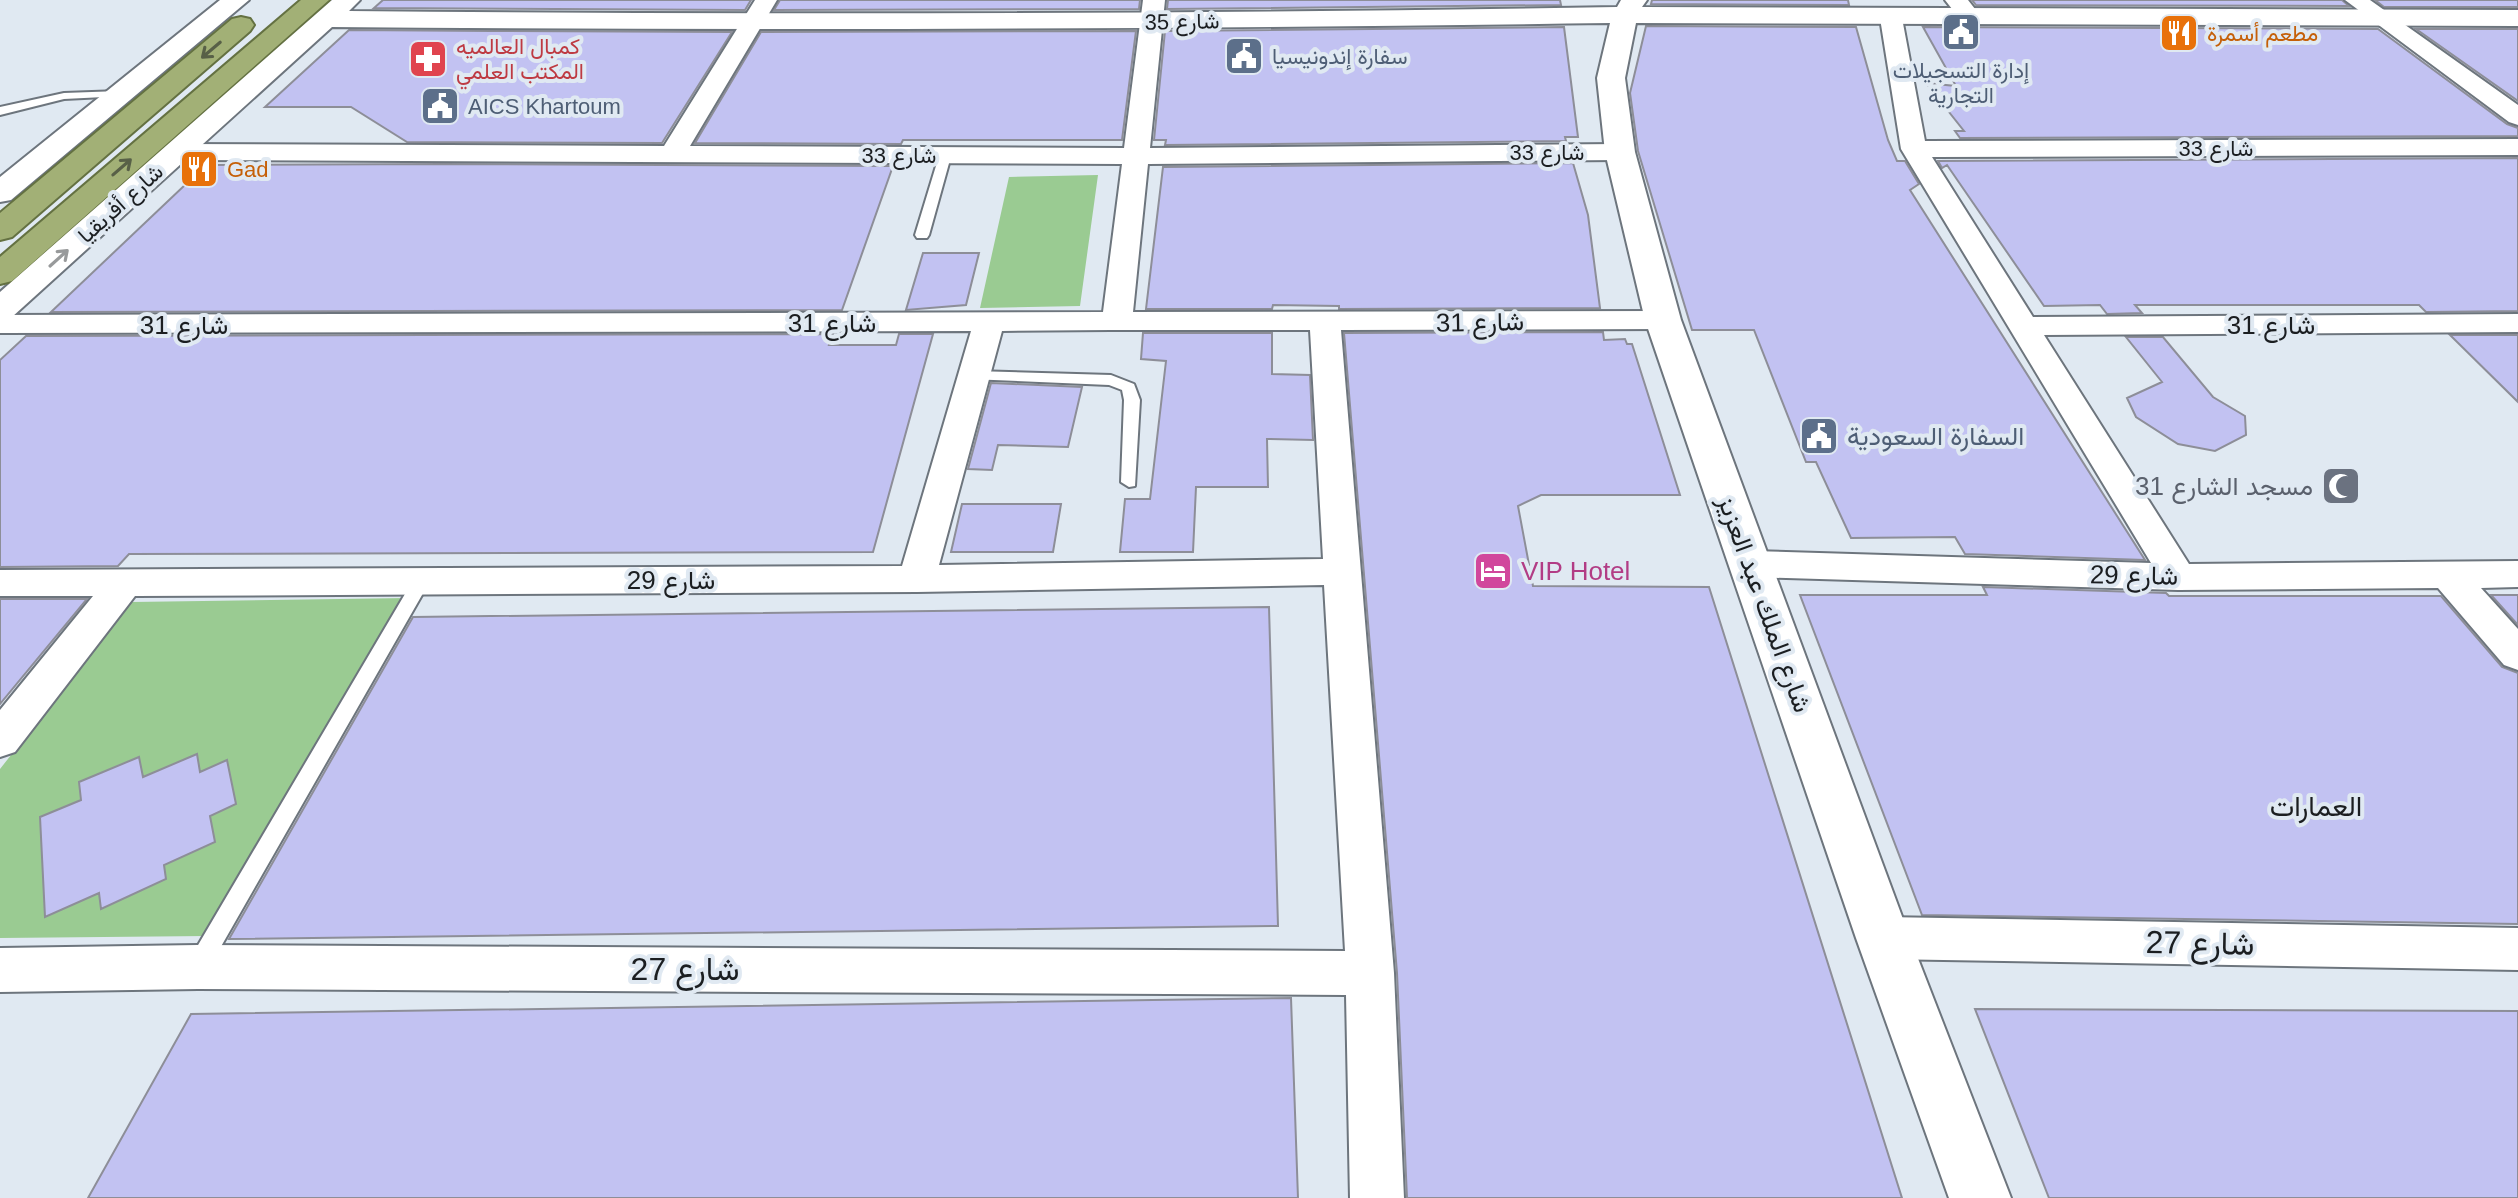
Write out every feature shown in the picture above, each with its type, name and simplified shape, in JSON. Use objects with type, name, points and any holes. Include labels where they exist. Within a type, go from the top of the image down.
[{"type":"highway","points":[[0,230],[47,173],[248,4]]},
{"type":"highway","name":"شارع أفريقيا","points":[[7,292],[27,250],[330,6]]},
{"type":"street","points":[[2356,0],[2518,117]]},
{"type":"street","points":[[0,193],[47,173],[120,94],[248,4]]},
{"type":"street","name":"شارع 35","points":[[330,6],[759,11],[1629,8],[1891,18],[1964,9],[2518,18]]},
{"type":"street","name":"شارع أفريقيا","points":[[7,292],[178,152],[330,6]]},
{"type":"street","name":"شارع الملك عبد العزيز","points":[[1629,8],[1611,78],[1620,152],[1663,320],[1883,938],[1980,1198]]},
{"type":"street","points":[[672,155],[759,11]]},
{"type":"street","points":[[1117,323],[1152,11]]},
{"type":"street","points":[[1891,18],[1914,149],[2178,577]]},
{"type":"street","name":"شارع 33","points":[[1914,149],[2518,147]]},
{"type":"street","name":"شارع 33","points":[[178,152],[945,156],[1620,152]]},
{"type":"street","name":"شارع 31","points":[[0,324],[1663,320]]},
{"type":"street","points":[[917,579],[989,323]]},
{"type":"street","points":[[1325,323],[1370,973],[1377,1198]]},
{"type":"street","name":"شارع 31","points":[[2024,326],[2518,323]]},
{"type":"street","name":"شارع 29","points":[[1751,564],[2178,577],[2518,574]]},
{"type":"street","name":"شارع 29","points":[[0,583],[917,579],[1342,572]]},
{"type":"street","points":[[2447,574],[2518,655]]},
{"type":"street","points":[[0,740],[126,581]]},
{"type":"street","name":"شارع 27","points":[[1883,938],[2518,949]]},
{"type":"street","name":"شارع 27","points":[[0,970],[198,967],[1370,973]]},
{"type":"lane","points":[[0,111],[64,96],[120,94]]},
{"type":"lane","points":[[922,235],[945,156]]},
{"type":"lane","points":[[974,376],[1111,380],[1129,387],[1132,400],[1129,482]]},
{"type":"lane","points":[[198,967],[421,581]]},
{"type":"green space","points":[[1098,175],[1080,306],[980,308],[1009,177]]},
{"type":"green space","points":[[408,598],[207,936],[0,938],[0,769],[132,602]]},
{"type":"building","points":[[383,0],[751,0],[745,10],[374,8]]},
{"type":"building","points":[[780,0],[1140,0],[1139,9],[774,10]]},
{"type":"building","points":[[1168,0],[1560,0],[1561,5],[1167,9]]},
{"type":"building","points":[[1652,0],[1848,0],[1849,5],[1651,4]]},
{"type":"building","points":[[1972,0],[2342,0],[2349,6],[1976,5]]},
{"type":"building","points":[[2375,0],[2518,0],[2518,7],[2384,7]]},
{"type":"building","points":[[1646,26],[1856,27],[1888,140],[1897,161],[1905,161],[1919,184],[1910,190],[2145,560],[1965,554],[1955,537],[1851,538],[1816,462],[1806,462],[1754,330],[1692,330],[1638,151],[1630,93]]},
{"type":"building","points":[[1564,27],[1578,137],[1565,137],[1566,141],[1165,145],[1166,140],[1154,140],[1165,31]]},
{"type":"building","points":[[1923,27],[2378,29],[2507,124],[2518,128],[2518,136],[1960,138],[1955,131],[1964,131],[1926,83],[1956,86]]},
{"type":"building","points":[[2416,29],[2518,29],[2518,101]]},
{"type":"building","points":[[349,30],[732,32],[662,143],[407,142],[351,107],[265,107]]},
{"type":"building","points":[[1136,31],[1122,140],[903,140],[901,144],[695,143],[761,32]]},
{"type":"building","points":[[2518,158],[2518,311],[2426,312],[2419,305],[2135,305],[2142,313],[2107,314],[2100,305],[2044,306],[1947,165],[1942,168],[1938,161]]},
{"type":"building","points":[[1573,163],[1588,215],[1600,308],[1339,309],[1339,306],[1273,305],[1272,309],[1146,309],[1163,167]]},
{"type":"building","points":[[206,165],[893,166],[842,310],[51,312]]},
{"type":"building","points":[[923,253],[979,253],[966,305],[906,310]]},
{"type":"building","points":[[1603,332],[1604,340],[1625,339],[1627,344],[1632,344],[1680,495],[1541,495],[1518,506],[1533,586],[1709,587],[1902,1198],[1407,1198],[1397,973],[1344,333]]},
{"type":"building","points":[[1143,333],[1272,333],[1272,374],[1310,375],[1313,440],[1267,439],[1268,487],[1196,487],[1193,552],[1120,552],[1125,499],[1150,499],[1166,361],[1141,359]]},
{"type":"building","points":[[833,334],[829,345],[896,345],[899,334],[933,334],[873,552],[129,554],[118,566],[0,567],[0,360],[26,336]]},
{"type":"building","points":[[2450,335],[2518,335],[2518,402]]},
{"type":"building","points":[[2126,337],[2163,337],[2213,397],[2245,416],[2246,435],[2215,451],[2178,444],[2136,417],[2127,398],[2162,382]]},
{"type":"building","points":[[991,383],[1082,387],[1068,447],[998,445],[992,470],[968,469]]},
{"type":"building","points":[[962,504],[1061,504],[1053,552],[951,552]]},
{"type":"building","points":[[1983,587],[2166,593],[2169,596],[2441,596],[2502,667],[2518,673],[2518,924],[1922,915],[1800,595],[1987,595]]},
{"type":"building","points":[[2491,595],[2518,595],[2518,625]]},
{"type":"building","points":[[0,599],[87,599],[0,704]]},
{"type":"building","points":[[1269,607],[1278,926],[229,939],[413,617]]},
{"type":"building","points":[[197,754],[200,772],[227,760],[236,804],[210,816],[215,842],[164,865],[166,879],[101,909],[99,893],[45,917],[40,817],[81,800],[79,782],[139,757],[143,777]]},
{"type":"building","points":[[1291,998],[1298,1198],[88,1198],[191,1014]]},
{"type":"building","points":[[1975,1009],[2518,1011],[2518,1198],[2049,1198]]},
{"type":"place","name":"إدارة التسجيلات التجارية","points":[[1961,32]]},
{"type":"place","name":"مطعم أسمرة","points":[[2179,33]]},
{"type":"place","name":"سفارة إندونيسيا","points":[[1244,56]]},
{"type":"place","name":"كمبال العالميه المكتب العلمي","points":[[428,59]]},
{"type":"place","name":"AICS Khartoum","points":[[440,106]]},
{"type":"place","name":"Gad","points":[[199,169]]},
{"type":"place","name":"السفارة السعودية","points":[[1819,436]]},
{"type":"place","name":"مسجد الشارع 31","points":[[2341,486]]},
{"type":"place","name":"VIP Hotel","points":[[1493,571]]},
{"type":"district","name":"العمارات","points":[[2316,806]]}]
